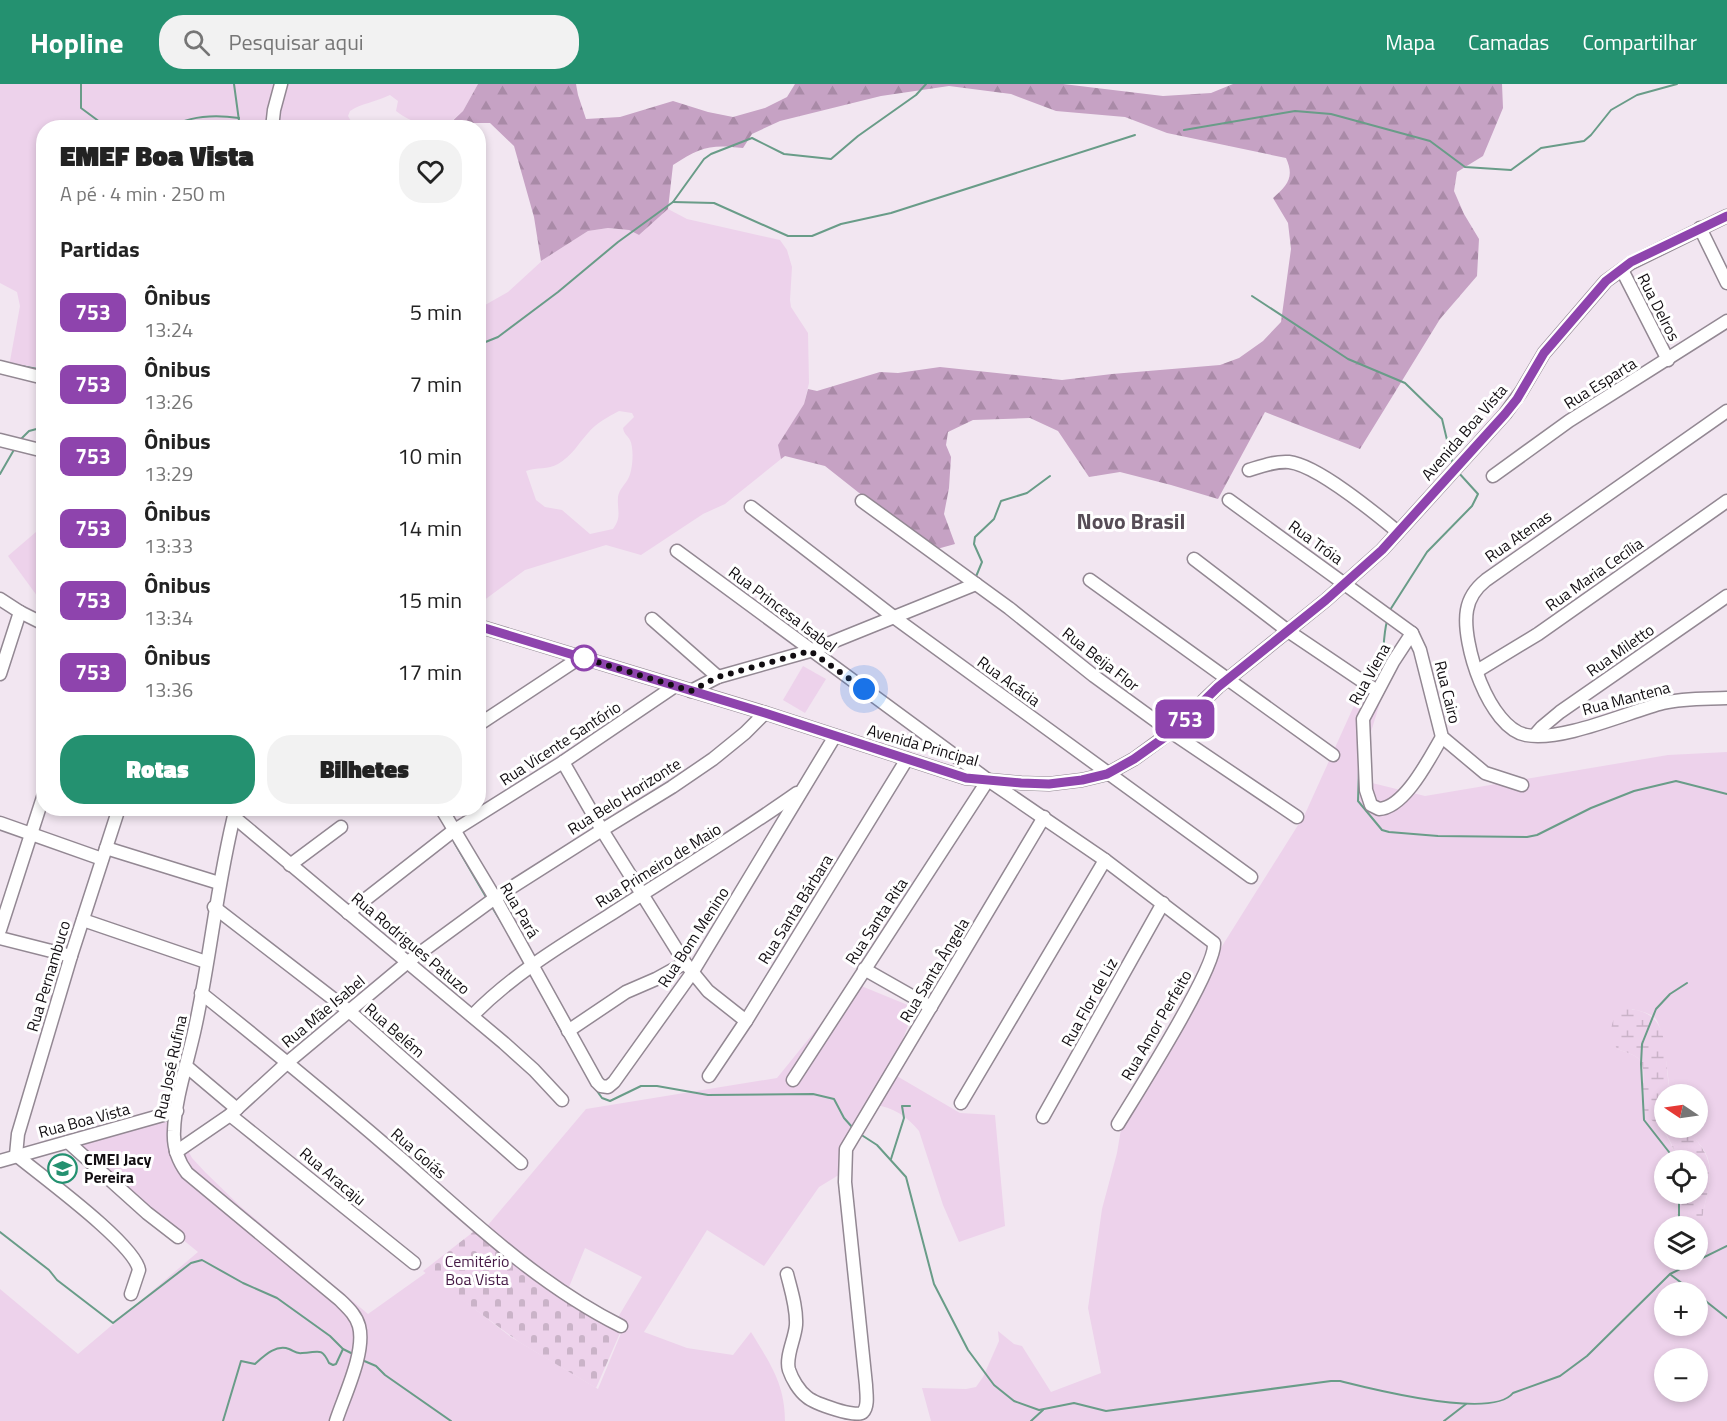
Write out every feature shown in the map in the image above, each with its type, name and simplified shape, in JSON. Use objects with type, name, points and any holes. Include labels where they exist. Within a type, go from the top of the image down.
[{"type":"street","points":[[273,120],[281,84]]},
{"type":"street","name":"Avenida Boa Vista","points":[[1145,751],[1172,732],[1229,679],[1382,550],[1505,414],[1517,399],[1544,353],[1606,281],[1631,262],[1727,216]]},
{"type":"street","points":[[1700,228],[1727,283]]},
{"type":"street","name":"Rua Delros","points":[[1622,270],[1668,360]]},
{"type":"street","name":"Rua Esparta","points":[[1493,476],[1569,421],[1727,321]]},
{"type":"street","points":[[0,367],[36,376]]},
{"type":"street","name":"Rua Atenas","points":[[1535,735],[1517,732],[1495,711],[1477,671],[1468,642],[1466,620],[1469,600],[1478,586],[1503,567],[1727,411]]},
{"type":"street","points":[[0,440],[36,449]]},
{"type":"street","points":[[1249,470],[1276,463],[1297,464],[1356,499],[1398,532]]},
{"type":"street","name":"Rua Tróia","points":[[1229,500],[1412,633]]},
{"type":"street","name":"Rua Beija Flor","points":[[862,501],[1009,608],[1094,676],[1297,817]]},
{"type":"street","name":"Rua Maria Cecília","points":[[1477,671],[1538,634],[1727,501]]},
{"type":"street","name":"Rua Acácia","points":[[751,507],[895,618],[1251,877]]},
{"type":"street","name":"Rua Princesa Isabel","points":[[677,551],[810,651],[988,780],[1105,860],[1211,940]]},
{"type":"street","points":[[1194,559],[1288,631],[1377,691]]},
{"type":"street","points":[[1089,580],[1333,755]]},
{"type":"street","points":[[691,691],[718,677],[810,651],[976,584]]},
{"type":"street","name":"Rua Miletto","points":[[1535,735],[1560,712],[1727,596]]},
{"type":"street","points":[[0,599],[36,620]]},
{"type":"street","points":[[0,674],[20,612]]},
{"type":"street","points":[[652,619],[718,677]]},
{"type":"street","name":"Avenida Principal","points":[[486,629],[765,713],[966,778],[1049,784],[1069,782],[1107,774],[1145,751]]},
{"type":"street","name":"Rua Viena","points":[[1412,633],[1365,712],[1363,723],[1366,790],[1374,808],[1388,808],[1405,793],[1421,773],[1442,737]]},
{"type":"street","name":"Rua Cairo","points":[[1412,633],[1420,650],[1442,737],[1480,771],[1522,785]]},
{"type":"street","points":[[486,720],[581,657]]},
{"type":"street","name":"Rua Vicente Santório","points":[[486,810],[563,762],[675,686]]},
{"type":"street","name":"Rua Mantena","points":[[1535,735],[1548,735],[1582,728],[1667,702],[1727,698]]},
{"type":"street","name":"Rua Belo Horizonte","points":[[495,898],[672,788],[713,759],[765,713]]},
{"type":"street","name":"Rua Bom Menino","points":[[568,1030],[597,1082],[601,1086],[608,1087],[614,1082],[688,968],[835,736]]},
{"type":"street","name":"Rua Santa Bárbara","points":[[709,1076],[746,1021],[907,759]]},
{"type":"street","points":[[563,762],[602,830],[688,968],[708,991],[746,1021]]},
{"type":"street","name":"Rua Santa Rita","points":[[793,1080],[988,780]]},
{"type":"street","name":"Rua Primeiro de Maio","points":[[472,1016],[496,992],[532,964],[801,791]]},
{"type":"street","points":[[0,930],[4,904],[37,816]]},
{"type":"street","name":"Rua Pernambuco","points":[[16,1155],[18,1134],[116,816]]},
{"type":"street","name":"Rua José Rufina","points":[[176,1152],[174,1131],[177,1111],[201,993],[214,907],[234,816]]},
{"type":"street","name":"Rua Rodrigues Patuzo","points":[[238,816],[290,865],[409,961],[521,1057],[562,1100]]},
{"type":"street","name":"Rua Pará","points":[[445,816],[495,898],[568,1030]]},
{"type":"street","name":"Rua Vicente Santório","points":[[348,913],[453,831],[477,816]]},
{"type":"street","name":"Rua Santa Ângela","points":[[787,1274],[796,1318],[788,1365],[791,1374],[804,1394],[814,1402],[859,1415],[866,1406],[863,1354],[845,1182],[845,1152],[1044,817]]},
{"type":"street","points":[[0,823],[219,884]]},
{"type":"street","points":[[290,865],[341,827]]},
{"type":"street","points":[[961,1103],[1105,860]]},
{"type":"street","name":"Rua Mãe Isabel","points":[[176,1152],[234,1112],[288,1062],[409,961],[495,898]]},
{"type":"street","name":"Rua Flor de Liz","points":[[1043,1118],[1163,903]]},
{"type":"street","name":"Rua Belém","points":[[214,907],[349,1011],[521,1162]]},
{"type":"street","points":[[83,920],[206,962]]},
{"type":"street","points":[[0,938],[71,956]]},
{"type":"street","name":"Rua Amor Perfeito","points":[[1118,1124],[1179,1021],[1210,963],[1215,948],[1211,940]]},
{"type":"street","points":[[568,1030],[626,992],[688,968]]},
{"type":"street","points":[[864,969],[931,1006]]},
{"type":"street","name":"Rua Goiás","points":[[201,993],[288,1062],[500,1246],[584,1307],[621,1326]]},
{"type":"street","name":"Rua Aracaju","points":[[186,1066],[234,1112],[414,1263]]},
{"type":"street","name":"Rua Boa Vista","points":[[0,1161],[177,1111]]},
{"type":"street","points":[[68,1142],[147,1213],[178,1237]]},
{"type":"street","points":[[176,1152],[187,1173],[351,1310],[359,1326],[360,1342],[336,1421]]},
{"type":"street","points":[[16,1155],[117,1239],[134,1258],[139,1270],[131,1294]]},
{"type":"green space","points":[[0,84],[478,84],[463,111],[453,120],[410,120],[396,111],[398,101],[390,95],[350,111],[348,116],[350,120],[36,120],[36,379],[8,372],[20,306],[17,292],[0,283]]},
{"type":"green space","points":[[478,84],[576,84],[586,119],[620,117],[673,101],[733,117],[765,108],[787,97],[795,84],[1063,84],[1163,96],[1211,93],[1233,84],[1502,84],[1503,108],[1483,156],[1457,172],[1454,191],[1479,239],[1477,276],[1440,319],[1360,449],[1265,412],[1218,499],[1120,472],[1089,477],[1058,431],[1030,418],[973,420],[948,432],[946,445],[951,457],[944,514],[955,544],[937,549],[882,511],[825,466],[785,456],[781,459],[778,445],[804,404],[808,389],[817,391],[880,372],[898,373],[940,367],[1062,380],[1220,365],[1239,358],[1263,341],[1281,322],[1291,249],[1288,223],[1273,198],[1290,176],[1286,158],[1167,133],[1125,117],[1056,111],[1011,94],[949,86],[881,96],[780,121],[752,134],[743,148],[722,146],[706,148],[691,154],[673,165],[668,209],[639,235],[629,230],[608,228],[588,231],[541,261],[534,217],[514,146],[490,123],[486,123],[486,120],[453,120],[463,111]]},
{"type":"green space","points":[[668,209],[687,219],[780,240],[787,250],[792,267],[791,307],[808,333],[809,383],[804,404],[779,445],[781,459],[725,504],[703,514],[641,555],[606,545],[525,570],[486,599],[486,304],[508,292],[544,259],[588,231],[608,228],[629,230],[639,235]],"holes":[[[619,411],[632,413],[634,417],[623,428],[631,444],[631,469],[619,494],[618,517],[613,529],[590,534],[562,510],[545,507],[536,500],[526,471],[558,464],[574,450],[591,429]]]},
{"type":"green space","points":[[36,532],[36,594],[8,556]]},
{"type":"green space","points":[[803,666],[826,679],[805,713],[783,700]]},
{"type":"green space","points":[[1362,688],[1383,693],[1370,735],[1368,782],[1425,796],[1668,755],[1727,752],[1727,1421],[931,1421],[922,1388],[966,1389],[976,1387],[999,1341],[998,1331],[1014,1344],[1022,1346],[1051,1392],[1101,1373],[1088,1308],[1102,1209],[1121,1129],[1111,1123],[1305,814]],"holes":[[[1632,1009],[1651,1015],[1658,1022],[1669,1084],[1708,1084],[1708,1138],[1695,1138],[1704,1150],[1708,1150],[1710,1170],[1708,1204],[1705,1204],[1702,1216],[1708,1216],[1708,1270],[1654,1270],[1654,1216],[1678,1216],[1675,1204],[1654,1204],[1654,1150],[1673,1150],[1668,1138],[1654,1138],[1654,1118],[1641,1095],[1643,1071],[1641,1062],[1633,1055],[1617,1049]]]},
{"type":"green space","points":[[854,983],[915,1008],[890,1072],[960,1113],[995,1115],[1005,1226],[959,1242],[943,1205],[919,1131],[899,1113],[874,1105],[866,1115],[842,1173],[819,1187],[764,1266],[707,1230],[644,1332],[687,1348],[733,1355],[751,1332],[775,1374],[782,1396],[785,1421],[0,1421],[0,1289],[78,1354],[198,1252],[69,1147],[121,1127],[165,1121],[175,1127],[192,1158],[240,1206],[368,1314],[427,1272],[511,1337],[598,1389],[622,1331],[614,1324],[642,1277],[585,1248],[567,1292],[483,1231],[586,1109],[777,1078]]},
{"type":"green space","points":[[1621,1009],[1639,1011],[1651,1016],[1659,1026],[1663,1037],[1669,1084],[1654,1084],[1654,1122],[1643,1108],[1641,1062],[1633,1055],[1617,1049],[1613,1038],[1612,1024]]},
{"type":"green space","points":[[1668,1138],[1695,1138],[1703,1150],[1673,1150]]},
{"type":"green space","points":[[1708,1161],[1710,1169],[1708,1191]]},
{"type":"green space","points":[[1675,1204],[1705,1204],[1703,1216],[1678,1216]]},
{"type":"green space","name":"Cemitério Boa Vista","points":[[477,1229],[547,1285],[620,1333],[596,1388],[519,1342],[423,1271]]},
{"type":"waterway","points":[[81,84],[81,108],[97,120]]},
{"type":"waterway","points":[[234,84],[239,120]]},
{"type":"waterway","points":[[486,342],[498,337],[558,292],[618,242],[673,202],[704,159],[711,154],[752,138],[784,154],[831,159],[858,136],[916,95],[926,84]]},
{"type":"waterway","points":[[1184,130],[1295,111],[1331,114],[1430,141],[1465,167],[1511,170],[1541,148],[1584,141],[1611,110],[1637,95],[1677,84]]},
{"type":"waterway","points":[[190,120],[222,116],[239,118]]},
{"type":"waterway","points":[[673,202],[714,203],[788,236],[812,236],[841,224],[891,213],[1135,135]]},
{"type":"waterway","points":[[1252,296],[1348,359],[1405,383],[1442,419],[1453,465]]},
{"type":"waterway","points":[[15,365],[36,369]]},
{"type":"waterway","points":[[19,441],[29,431],[36,429]]},
{"type":"waterway","points":[[0,474],[15,448]]},
{"type":"waterway","points":[[1390,610],[1427,552],[1472,506],[1478,494],[1458,472]]},
{"type":"waterway","points":[[975,579],[982,562],[974,544],[975,537],[994,519],[1001,501],[1027,493],[1050,476]]},
{"type":"waterway","points":[[1379,677],[1387,621]]},
{"type":"waterway","points":[[1358,717],[1366,701]]},
{"type":"waterway","points":[[1359,768],[1358,801],[1382,830],[1438,836],[1527,837],[1537,835],[1591,808],[1634,791],[1676,781],[1727,794]]},
{"type":"waterway","points":[[454,842],[486,897]]},
{"type":"waterway","points":[[492,907],[511,938]]},
{"type":"waterway","points":[[1667,1150],[1644,1120],[1642,1044],[1656,1009],[1670,994],[1687,983]]},
{"type":"waterway","points":[[550,1010],[562,1032]]},
{"type":"waterway","points":[[592,1084],[602,1098],[610,1101],[641,1086],[657,1086],[708,1095],[813,1094],[834,1099],[844,1118],[852,1127]]},
{"type":"waterway","points":[[891,1159],[904,1118],[902,1106],[910,1106]]},
{"type":"waterway","points":[[860,1134],[877,1145],[906,1177],[934,1284],[968,1350],[994,1385],[1014,1401],[1039,1410],[1074,1403],[1106,1411],[1331,1381],[1431,1400],[1482,1404],[1501,1401],[1513,1393],[1560,1376],[1587,1356],[1670,1274],[1727,1246]]},
{"type":"waterway","points":[[1679,1204],[1679,1216]]},
{"type":"waterway","points":[[0,1232],[113,1323],[191,1263],[202,1260],[243,1283],[277,1298],[330,1336],[343,1349],[355,1355]]},
{"type":"waterway","points":[[1671,1275],[1680,1282]]},
{"type":"waterway","points":[[1708,1303],[1727,1318]]},
{"type":"waterway","points":[[223,1421],[241,1361],[255,1364],[270,1352],[284,1348],[298,1353],[321,1352],[333,1365],[336,1364],[343,1349]]},
{"type":"waterway","points":[[362,1360],[376,1366],[385,1375],[451,1421]]},
{"type":"waterway","points":[[1444,1421],[1466,1404]]},
{"type":"waterway","points":[[1031,1421],[1043,1410]]},
{"type":"bus line","name":"753","points":[[486,629],[765,713],[966,778],[1049,784],[1107,774],[1134,759],[1172,732],[1218,687],[1326,600],[1382,550],[1505,414],[1517,399],[1544,353],[1606,281],[1631,262],[1727,216]]},
{"type":"place","name":"CMEI Jacy Pereira","points":[[63,1168]]},
{"type":"district","name":"Novo Brasil","points":[[1131,521]]},
{"type":"route","points":[[584,658],[581,657],[691,691],[718,677],[810,651],[864,689]]}]
